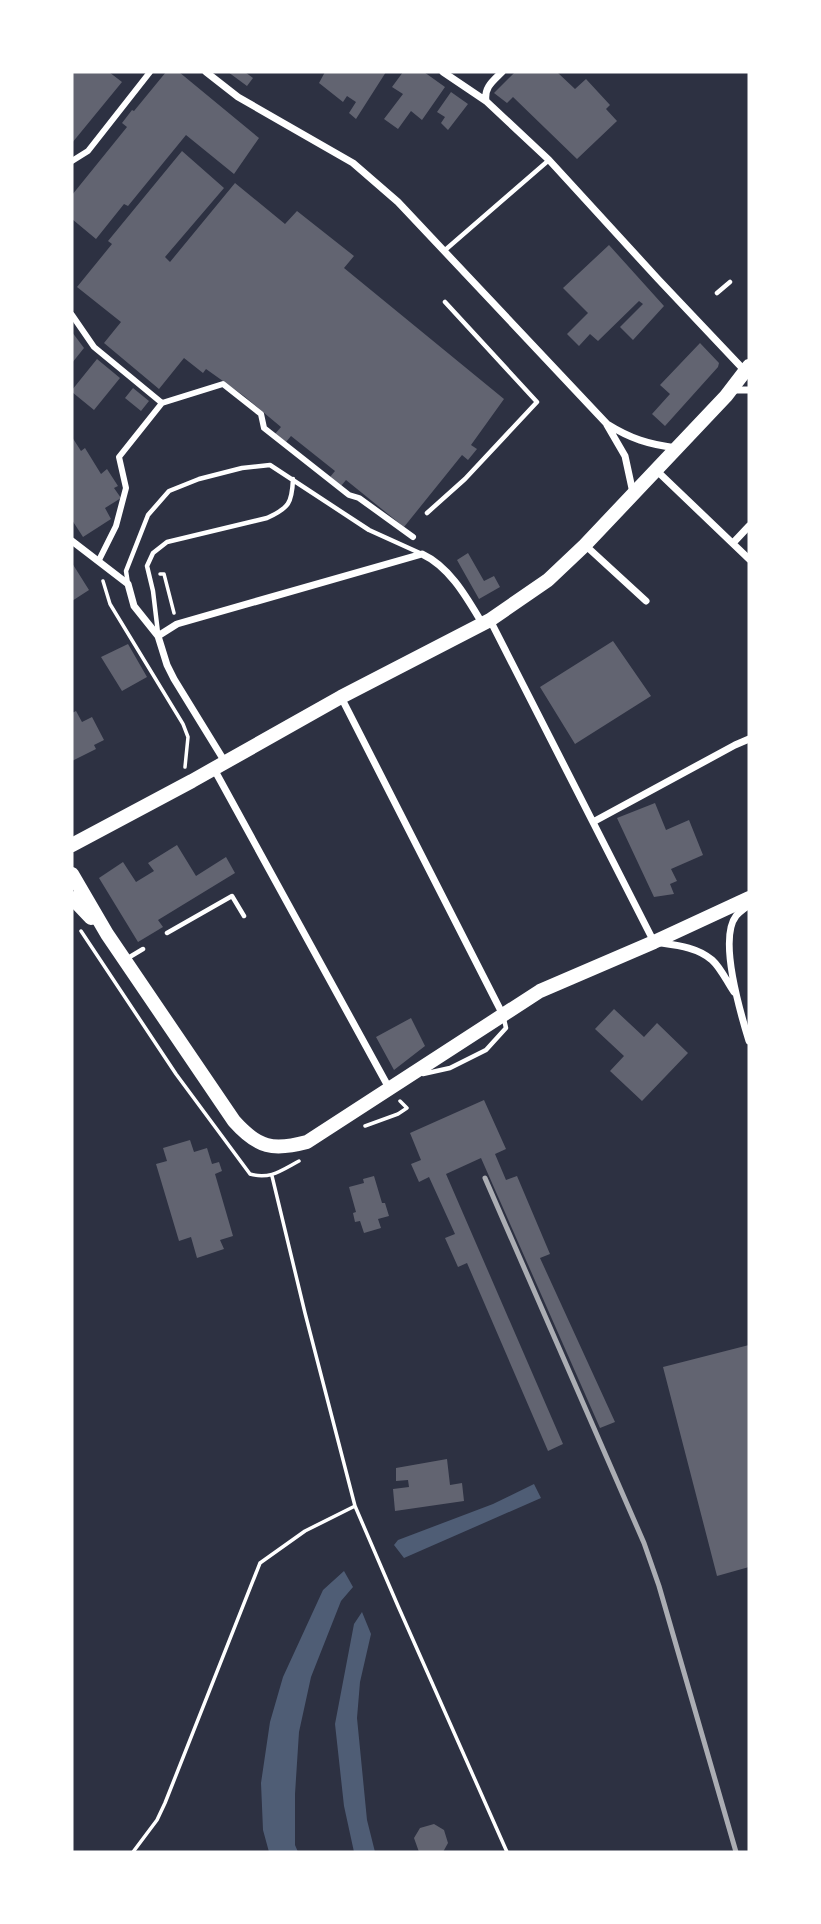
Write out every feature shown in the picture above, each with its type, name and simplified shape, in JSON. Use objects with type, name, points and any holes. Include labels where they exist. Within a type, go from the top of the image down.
[{"type":"main road","points":[[72,845],[341,697],[486,622],[548,580],[731,390],[747,368]]},
{"type":"main road","points":[[72,874],[124,960],[234,1121],[248,1138],[269,1146],[286,1147],[307,1142],[540,991],[749,898]]},
{"type":"main road","points":[[72,898],[107,934]]},
{"type":"street","points":[[72,161],[88,151],[150,72]]},
{"type":"street","points":[[206,72],[239,97],[353,163],[428,231],[607,424],[625,456],[633,493]]},
{"type":"street","points":[[443,72],[486,101],[549,160],[657,279],[747,368]]},
{"type":"street","points":[[486,101],[488,86],[502,72]]},
{"type":"street","points":[[72,315],[94,347],[162,403]]},
{"type":"street","points":[[99,560],[116,526],[126,488],[119,457],[162,403],[223,384],[261,414],[264,428],[349,495],[359,498],[413,537]]},
{"type":"street","points":[[731,390],[749,390]]},
{"type":"street","points":[[607,424],[627,436],[676,448]]},
{"type":"street","points":[[655,470],[749,559]]},
{"type":"street","points":[[733,543],[749,526]]},
{"type":"street","points":[[72,541],[128,584],[134,606],[158,636],[170,672],[390,1089]]},
{"type":"street","points":[[584,545],[646,601]]},
{"type":"street","points":[[158,636],[177,624],[422,554],[431,558],[451,577],[486,622],[654,942],[699,951],[712,960],[734,992]]},
{"type":"street","points":[[341,697],[503,1015]]},
{"type":"street","points":[[593,822],[749,739]]},
{"type":"street","points":[[749,905],[736,916],[729,939],[734,992],[749,1041]]},
{"type":"lane","points":[[444,251],[549,160]]},
{"type":"lane","points":[[717,293],[730,282]]},
{"type":"lane","points":[[427,513],[465,479],[537,402],[445,302]]},
{"type":"lane","points":[[128,584],[126,571],[148,515],[169,491],[199,479],[242,468],[270,465],[369,530],[422,554]]},
{"type":"lane","points":[[158,636],[147,566],[153,553],[167,542],[267,518],[282,511],[290,501],[293,478]]},
{"type":"lane","points":[[167,933],[232,896],[244,916]]},
{"type":"lane","points":[[124,960],[143,949]]},
{"type":"lane","points":[[406,1078],[450,1068],[486,1050],[506,1028],[503,1015]]},
{"type":"path","points":[[99,560],[104,590],[110,604],[184,724],[188,737],[185,769]]},
{"type":"path","points":[[164,574],[177,624]]},
{"type":"path","points":[[75,922],[176,1074]]},
{"type":"path","points":[[363,1126],[398,1114],[407,1108]]},
{"type":"path","points":[[272,1176],[355,1506],[507,1852]]},
{"type":"path","points":[[133,1852],[157,1820],[165,1803],[260,1563],[305,1531],[355,1506]]},
{"type":"water","points":[[534,1484],[541,1498],[404,1558],[394,1545],[398,1540],[493,1504]]},
{"type":"water","points":[[344,1571],[353,1587],[341,1601],[311,1677],[299,1732],[295,1794],[295,1845],[298,1852],[269,1852],[263,1830],[261,1783],[270,1722],[283,1677],[323,1590]]},
{"type":"water","points":[[362,1612],[371,1634],[360,1682],[357,1718],[367,1820],[375,1852],[354,1852],[344,1806],[335,1724],[354,1624]]},
{"type":"building","points":[[72,72],[109,72],[122,82],[72,143]]},
{"type":"building","points":[[166,72],[179,72],[259,138],[234,174],[186,135],[128,206],[124,204],[96,239],[72,219],[72,195],[127,127],[122,123]]},
{"type":"building","points":[[228,72],[245,72],[253,78],[247,86]]},
{"type":"building","points":[[325,72],[386,72],[356,119],[349,113],[356,102],[347,96],[343,102],[319,83]]},
{"type":"building","points":[[403,72],[424,72],[445,87],[422,120],[411,111],[398,129],[384,119],[403,94],[392,87]]},
{"type":"building","points":[[515,72],[557,72],[575,89],[586,79],[610,105],[606,109],[617,121],[577,159],[513,97],[507,103],[494,93]]},
{"type":"building","points":[[451,92],[468,104],[448,130],[441,123],[445,117],[437,112]]},
{"type":"building","points":[[182,151],[224,188],[165,257],[170,262],[235,183],[285,224],[297,211],[354,256],[344,268],[504,399],[471,445],[477,449],[468,460],[462,455],[404,527],[346,480],[341,486],[330,477],[335,471],[291,436],[286,442],[275,434],[281,427],[206,369],[203,373],[184,358],[159,389],[104,343],[121,322],[77,287],[112,244],[108,241]]},
{"type":"building","points":[[609,245],[664,306],[633,340],[620,327],[643,304],[639,301],[598,341],[590,334],[579,346],[567,334],[588,313],[563,288]]},
{"type":"building","points":[[72,332],[84,348],[72,363]]},
{"type":"building","points":[[700,343],[719,363],[718,367],[665,426],[652,414],[670,394],[660,385]]},
{"type":"building","points":[[97,359],[120,378],[94,410],[72,390]]},
{"type":"building","points":[[133,388],[149,401],[141,411],[125,398]]},
{"type":"building","points":[[72,437],[81,451],[85,448],[101,474],[107,469],[118,486],[114,488],[121,498],[105,508],[111,519],[83,537],[72,520]]},
{"type":"building","points":[[468,553],[484,581],[494,576],[500,587],[479,599],[457,560]]},
{"type":"building","points":[[72,563],[89,590],[72,601]]},
{"type":"building","points":[[613,641],[651,696],[575,744],[540,687]]},
{"type":"building","points":[[128,644],[147,677],[122,691],[101,657]]},
{"type":"building","points":[[76,711],[82,722],[92,717],[104,740],[94,745],[96,749],[72,761],[72,713]]},
{"type":"building","points":[[655,803],[666,830],[689,820],[703,855],[671,869],[677,881],[670,884],[674,894],[654,897],[617,818]]},
{"type":"building","points":[[177,845],[196,876],[226,857],[235,873],[158,920],[163,927],[138,942],[99,878],[123,862],[136,882],[154,871],[148,863]]},
{"type":"building","points":[[614,1009],[644,1037],[657,1023],[688,1053],[642,1101],[610,1071],[624,1056],[595,1029]]},
{"type":"building","points":[[411,1018],[425,1046],[394,1070],[376,1037]]},
{"type":"building","points":[[484,1100],[506,1149],[495,1154],[506,1180],[517,1176],[550,1254],[540,1258],[615,1422],[600,1428],[481,1158],[446,1174],[563,1444],[548,1451],[467,1263],[458,1267],[445,1238],[455,1234],[429,1177],[419,1182],[411,1164],[421,1160],[410,1133]]},
{"type":"building","points":[[190,1140],[194,1152],[207,1148],[212,1164],[219,1162],[222,1171],[215,1174],[233,1236],[220,1240],[224,1249],[197,1258],[191,1237],[179,1241],[156,1164],[167,1161],[163,1148]]},
{"type":"building","points":[[374,1176],[389,1216],[378,1219],[381,1228],[364,1233],[360,1221],[355,1222],[353,1213],[356,1212],[349,1187],[364,1183],[363,1179]]},
{"type":"building","points":[[749,1345],[749,1567],[717,1576],[663,1367]]},
{"type":"building","points":[[447,1459],[450,1485],[462,1483],[464,1501],[395,1511],[393,1489],[409,1487],[408,1480],[396,1481],[396,1468]]},
{"type":"building","points":[[434,1824],[444,1830],[448,1843],[443,1852],[419,1852],[414,1838],[420,1828]]},
{"type":"railway","points":[[485,1178],[644,1543],[659,1586],[736,1852]]}]
